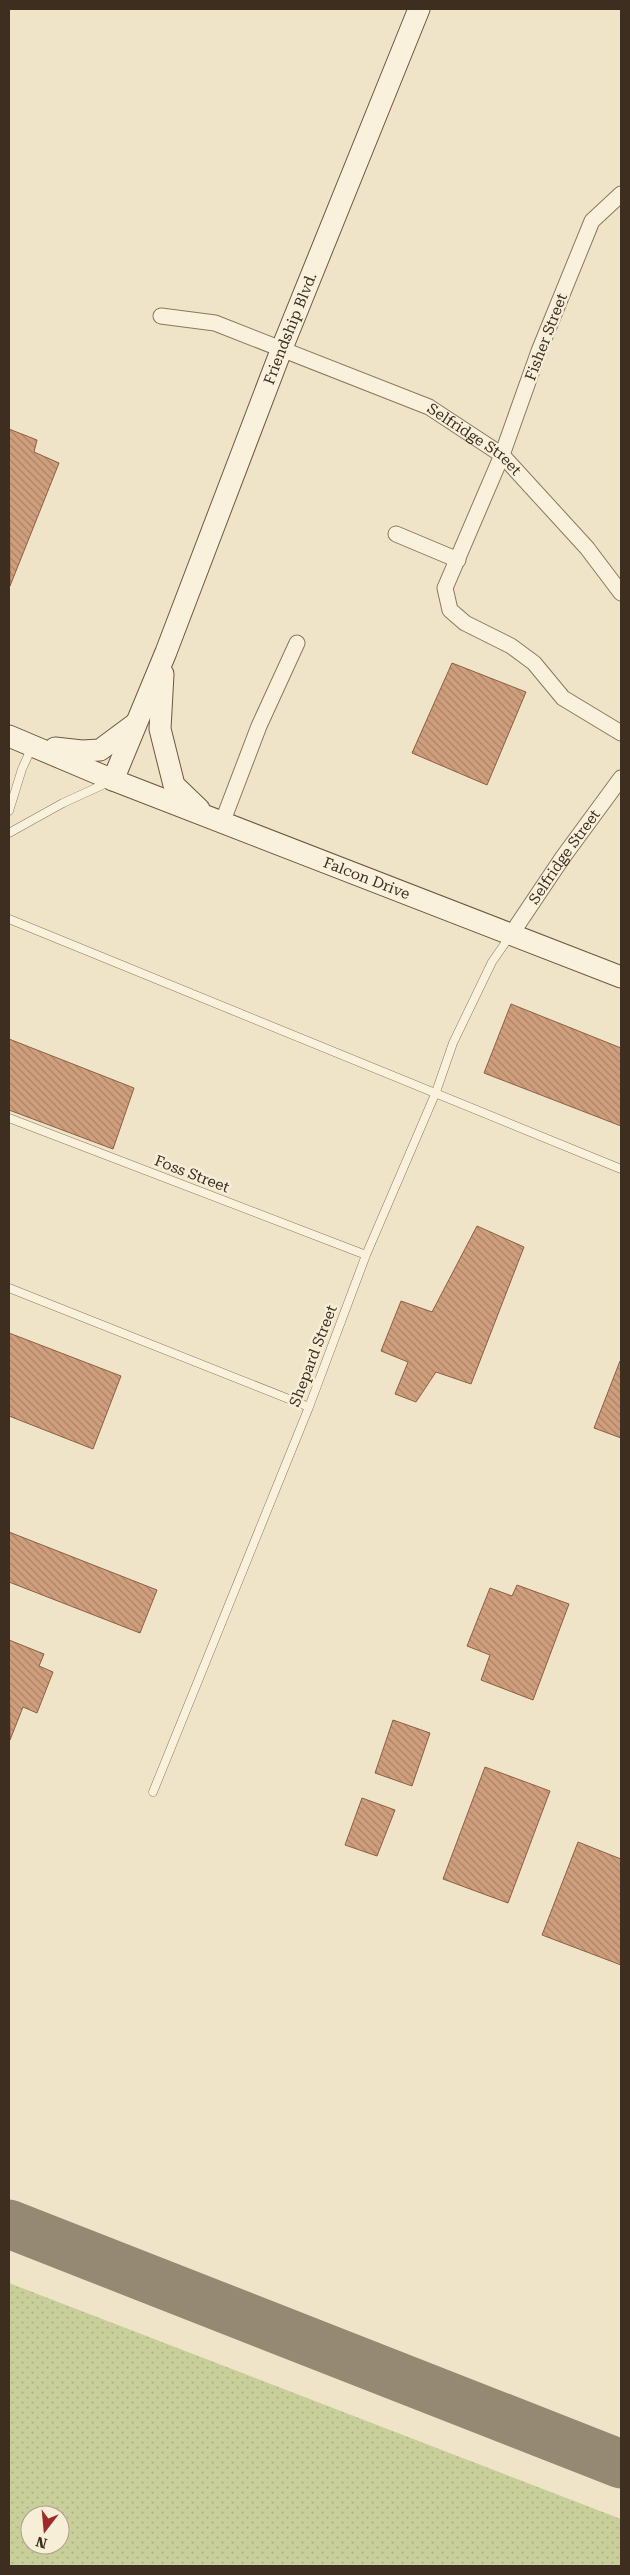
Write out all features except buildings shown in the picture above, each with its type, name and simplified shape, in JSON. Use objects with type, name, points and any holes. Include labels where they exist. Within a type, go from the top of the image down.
[{"type":"street","name":"Friendship Blvd.","points":[[113,780],[166,652],[282,348],[420,9]]},
{"type":"street","name":"Fisher Street","points":[[621,194],[592,221],[539,351],[502,455],[446,588],[450,610],[465,623],[511,646],[534,663],[563,698],[621,733]]},
{"type":"street","name":"Selfridge Street","points":[[161,316],[215,322],[429,407],[502,455],[587,548],[621,593]]},
{"type":"street","points":[[396,534],[458,560]]},
{"type":"street","points":[[215,820],[297,643]]},
{"type":"street","name":"Friendship Blvd.","points":[[166,652],[160,701],[160,730],[174,785],[215,820]]},
{"type":"street","points":[[9,736],[32,746],[82,751],[100,750],[135,724]]},
{"type":"street","name":"Falcon Drive","points":[[32,746],[113,780],[510,936],[621,977]]},
{"type":"street","name":"Selfridge Street","points":[[510,936],[563,857],[621,778]]},
{"type":"lane","points":[[9,811],[22,769],[32,746]]},
{"type":"lane","points":[[9,833],[64,803],[113,780]]},
{"type":"lane","points":[[9,919],[621,1169]]},
{"type":"lane","name":"Shepard Street","points":[[153,1792],[309,1406],[366,1255],[436,1092],[453,1043],[492,962],[510,936]]},
{"type":"lane","name":"Foss Street","points":[[9,1118],[366,1255]]},
{"type":"lane","points":[[9,1288],[309,1406]]},
{"type":"green space","points":[[9,2283],[621,2519],[621,2566],[9,2566]]},
{"type":"taxiway","points":[[9,2224],[621,2464]]}]
